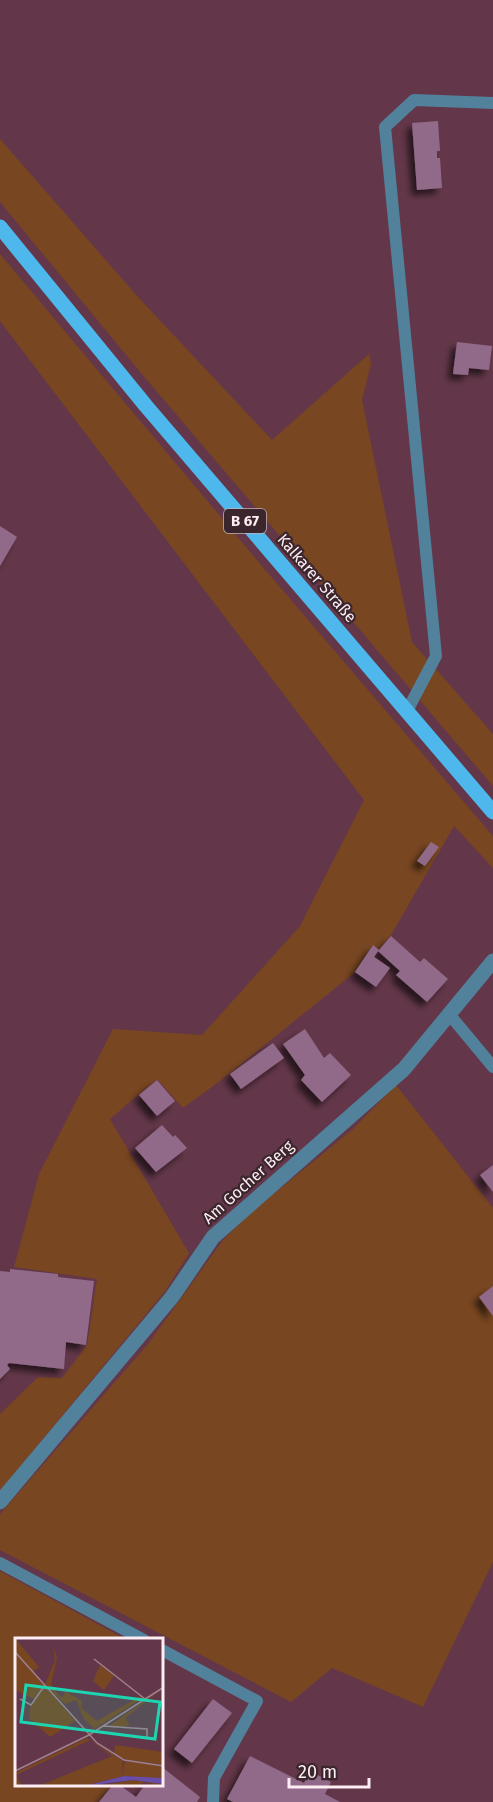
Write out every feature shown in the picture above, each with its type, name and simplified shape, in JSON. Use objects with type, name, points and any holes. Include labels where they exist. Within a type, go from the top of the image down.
[{"type":"main road","name":"Kalkarer Straße","points":[[0,227],[146,405],[493,812]]},
{"type":"street","name":"Am Gocher Berg","points":[[0,1502],[172,1297],[213,1237],[404,1069],[493,961]]},
{"type":"lane","points":[[407,711],[436,656],[385,128],[414,100],[493,103]]},
{"type":"lane","points":[[449,1014],[493,1067]]},
{"type":"lane","points":[[0,1563],[140,1638]]},
{"type":"lane","points":[[164,1651],[256,1701],[214,1778],[213,1802]]},
{"type":"shaded area","points":[[0,139],[138,297],[272,440],[369,354],[371,364],[362,400],[412,642],[493,734],[493,786],[141,373],[0,202]]},
{"type":"shaded area","points":[[0,254],[493,836],[493,868],[454,826],[391,935],[379,949],[372,945],[354,973],[183,1108],[157,1079],[110,1119],[189,1253],[166,1290],[0,1491],[0,1414],[38,1377],[62,1378],[87,1345],[97,1279],[14,1267],[39,1174],[113,1029],[202,1035],[300,926],[364,800],[0,321]]},
{"type":"shaded area","points":[[396,1085],[493,1208],[493,1562],[423,1707],[332,1668],[291,1702],[0,1550],[0,1514],[148,1344],[223,1240],[248,1215],[353,1129]]},
{"type":"shaded area","points":[[0,1571],[123,1638],[15,1638],[15,1787],[110,1787],[98,1802],[0,1802]]},
{"type":"building","points":[[438,121],[440,151],[437,151],[437,158],[440,158],[442,188],[417,190],[412,123]]},
{"type":"building","points":[[457,342],[492,346],[489,370],[469,368],[468,375],[453,374]]},
{"type":"building","points":[[0,526],[17,537],[0,566]]},
{"type":"building","points":[[431,842],[439,847],[425,866],[417,861]]},
{"type":"building","points":[[391,936],[420,962],[424,958],[448,979],[427,1002],[396,975],[400,971],[378,951],[374,957],[390,968],[376,987],[355,972],[373,945],[379,950]]},
{"type":"building","points":[[305,1029],[324,1058],[330,1053],[351,1075],[322,1102],[301,1080],[305,1075],[283,1044]]},
{"type":"building","points":[[273,1043],[284,1058],[241,1089],[230,1074]]},
{"type":"building","points":[[157,1080],[175,1101],[157,1116],[139,1095]]},
{"type":"building","points":[[162,1125],[187,1148],[156,1172],[135,1148]]},
{"type":"building","points":[[493,1165],[493,1192],[480,1175]]},
{"type":"building","points":[[10,1269],[58,1274],[58,1277],[94,1281],[86,1345],[66,1342],[64,1369],[9,1363],[7,1365],[10,1369],[0,1379],[0,1271],[10,1272]]},
{"type":"building","points":[[493,1286],[493,1316],[479,1297]]},
{"type":"building","points":[[213,1699],[232,1713],[192,1763],[174,1749]]},
{"type":"building","points":[[250,1756],[304,1783],[310,1771],[331,1782],[325,1794],[340,1802],[233,1802],[227,1799]]},
{"type":"building","points":[[164,1769],[200,1797],[197,1802],[99,1802],[111,1787],[122,1787],[136,1797],[143,1787],[164,1787]]}]
